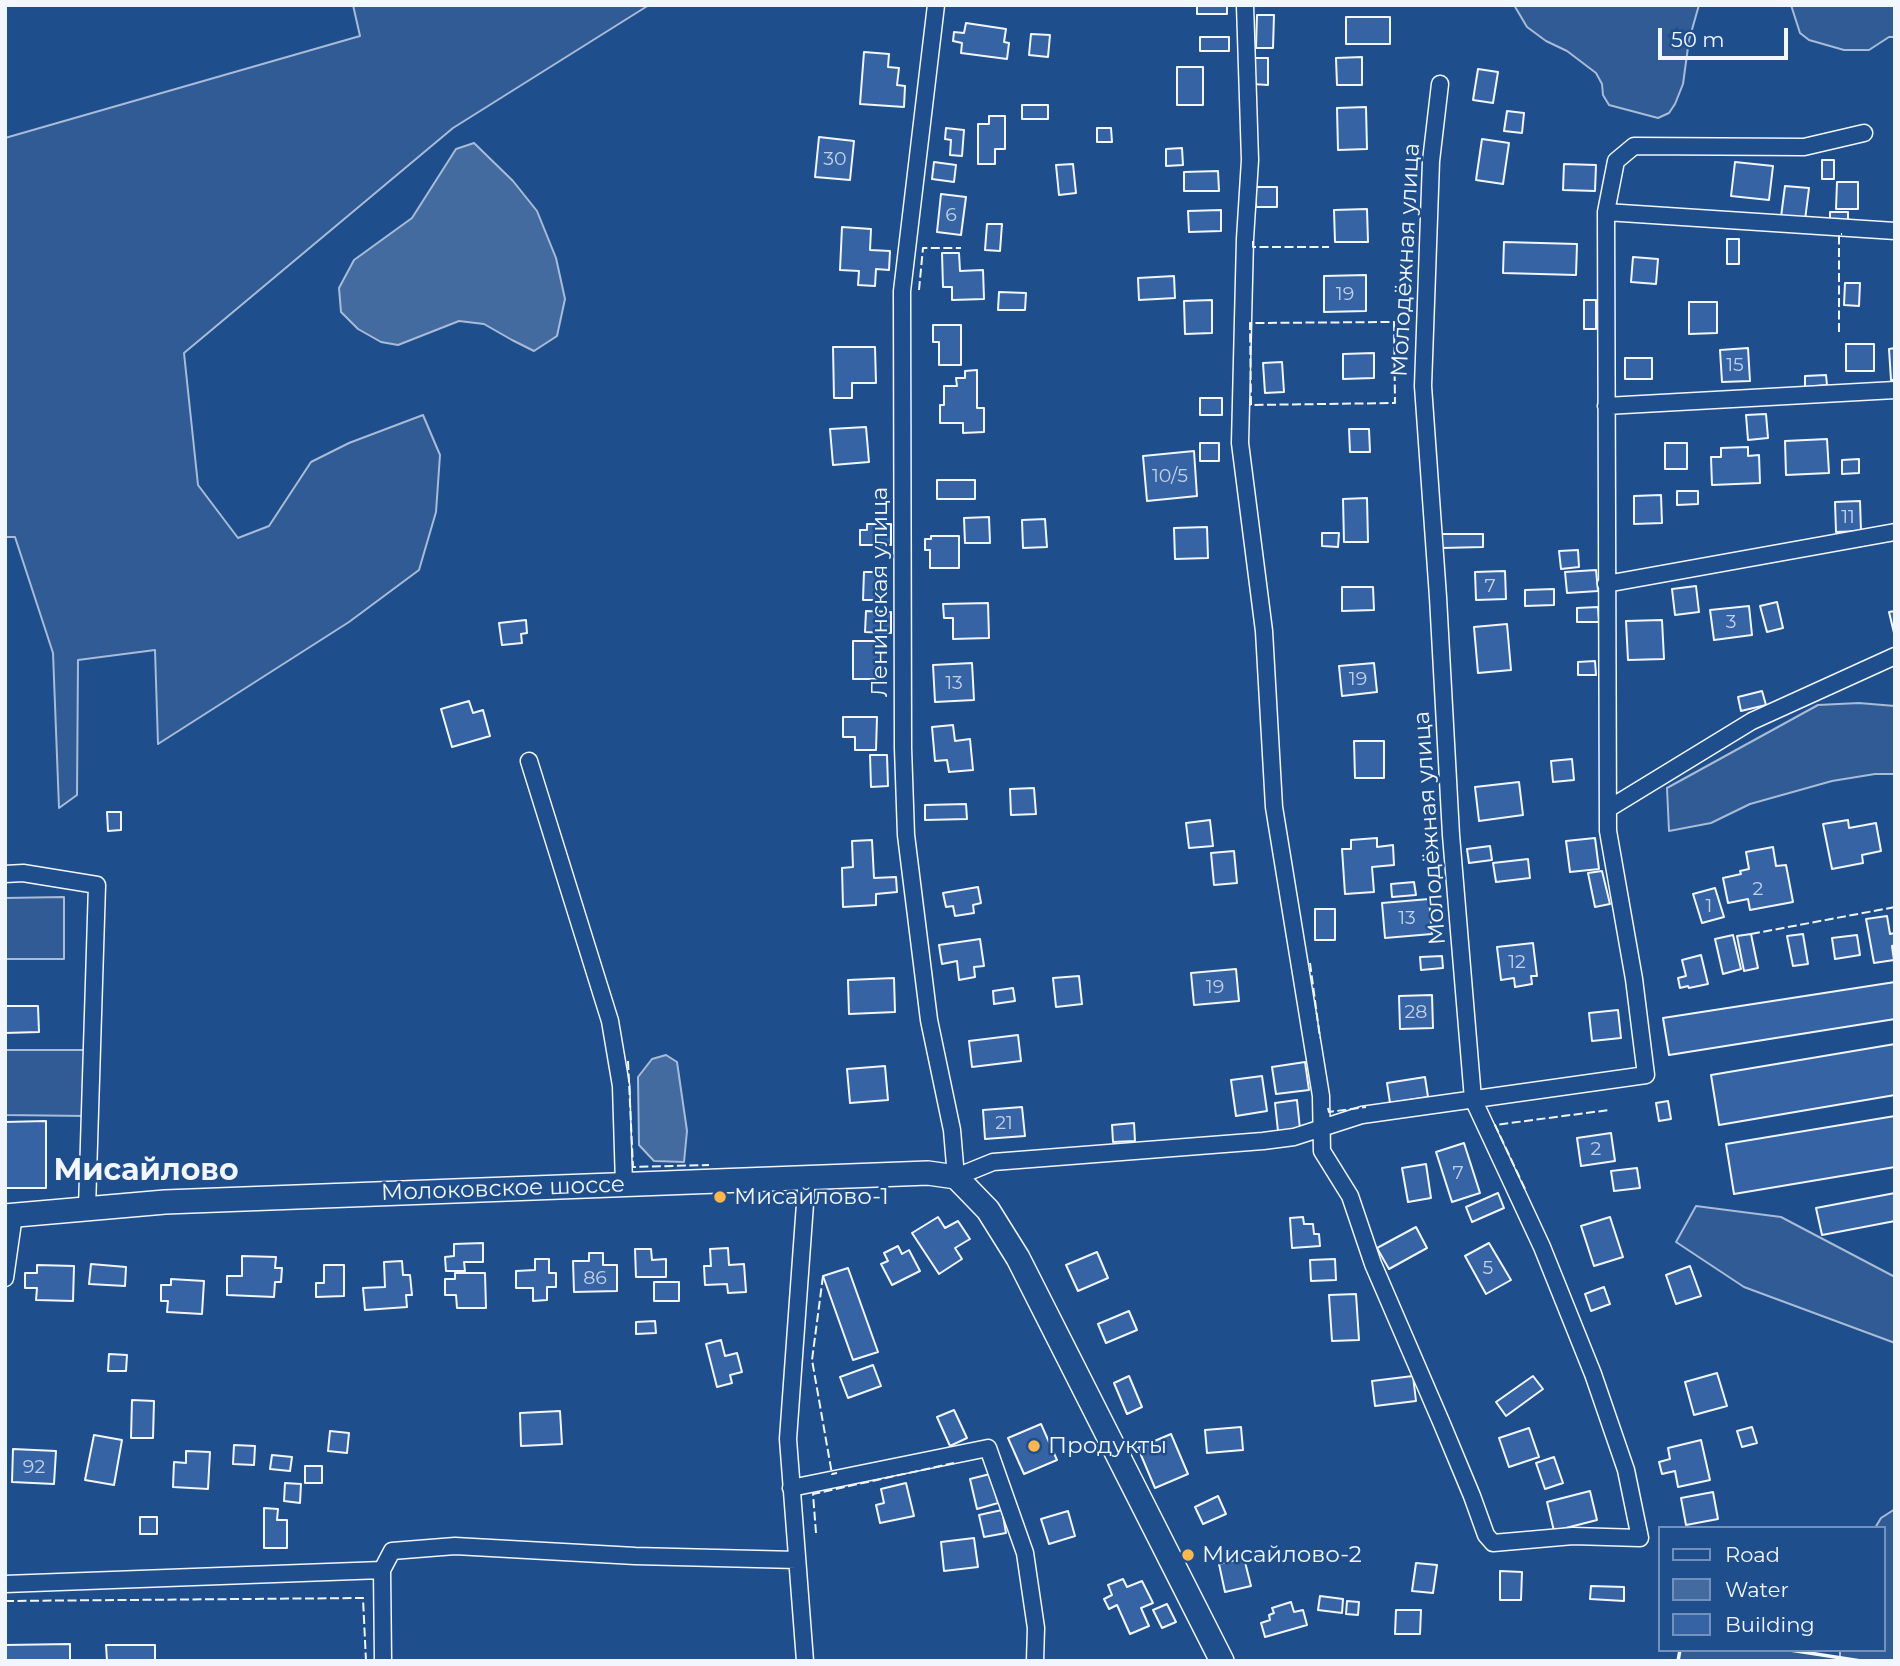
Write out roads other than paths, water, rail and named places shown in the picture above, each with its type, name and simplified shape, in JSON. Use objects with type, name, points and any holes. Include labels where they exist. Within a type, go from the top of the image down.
[{"type":"main road","name":"Молоковское шоссе","points":[[9,1216],[165,1202],[807,1176],[929,1173],[956,1177]]},
{"type":"main road","points":[[956,1177],[988,1210],[1018,1258],[1222,1661]]},
{"type":"street","name":"Ленинская улица","points":[[936,5],[902,290],[903,748],[906,835],[929,1020],[952,1130],[956,1177]]},
{"type":"street","points":[[1245,5],[1250,160],[1245,239],[1240,443],[1264,631],[1274,807],[1321,1096],[1321,1129]]},
{"type":"street","name":"Молодёжная улица","points":[[1321,1129],[1322,1151],[1350,1196],[1373,1264],[1442,1424],[1486,1535],[1493,1543],[1573,1536],[1640,1538],[1626,1470],[1592,1374],[1542,1247],[1473,1099],[1451,835],[1423,386],[1431,161],[1440,84]]},
{"type":"street","points":[[956,1177],[993,1162],[1263,1142],[1321,1129],[1362,1115],[1646,1075],[1634,979],[1608,831],[1606,212],[1616,161],[1634,146],[1804,147],[1864,133]]},
{"type":"street","points":[[1606,212],[1895,231]]},
{"type":"street","points":[[1606,406],[1895,390]]},
{"type":"street","points":[[1606,584],[1895,532]]},
{"type":"street","points":[[1608,809],[1752,721],[1895,656]]},
{"type":"street","points":[[529,761],[610,1021],[621,1086],[624,1184]]},
{"type":"street","points":[[5,874],[23,873],[97,885],[87,1208]]},
{"type":"street","points":[[805,1661],[788,1439],[807,1176]]},
{"type":"street","points":[[5,1278],[9,1216]]},
{"type":"street","points":[[791,1488],[988,1448],[1025,1553],[1036,1628],[1035,1661]]},
{"type":"street","points":[[383,1661],[382,1570],[392,1551],[456,1546],[635,1556],[797,1560]]},
{"type":"street","points":[[5,1584],[382,1570]]},
{"type":"water","points":[[474,143],[513,181],[537,211],[556,258],[565,299],[557,336],[534,351],[484,324],[459,321],[398,345],[381,342],[358,329],[341,312],[339,288],[354,260],[412,218],[456,149]]},
{"type":"water","points":[[666,1055],[677,1062],[687,1131],[684,1162],[654,1161],[639,1145],[638,1077],[652,1059]]},
{"type":"place","name":"Мисайлово-1","points":[[720,1197]]},
{"type":"place","name":"Продукты","points":[[1034,1446]]},
{"type":"place","name":"Мисайлово-2","points":[[1188,1555]]},
{"type":"district","name":"Мисайлово","points":[[146,1171]]}]
